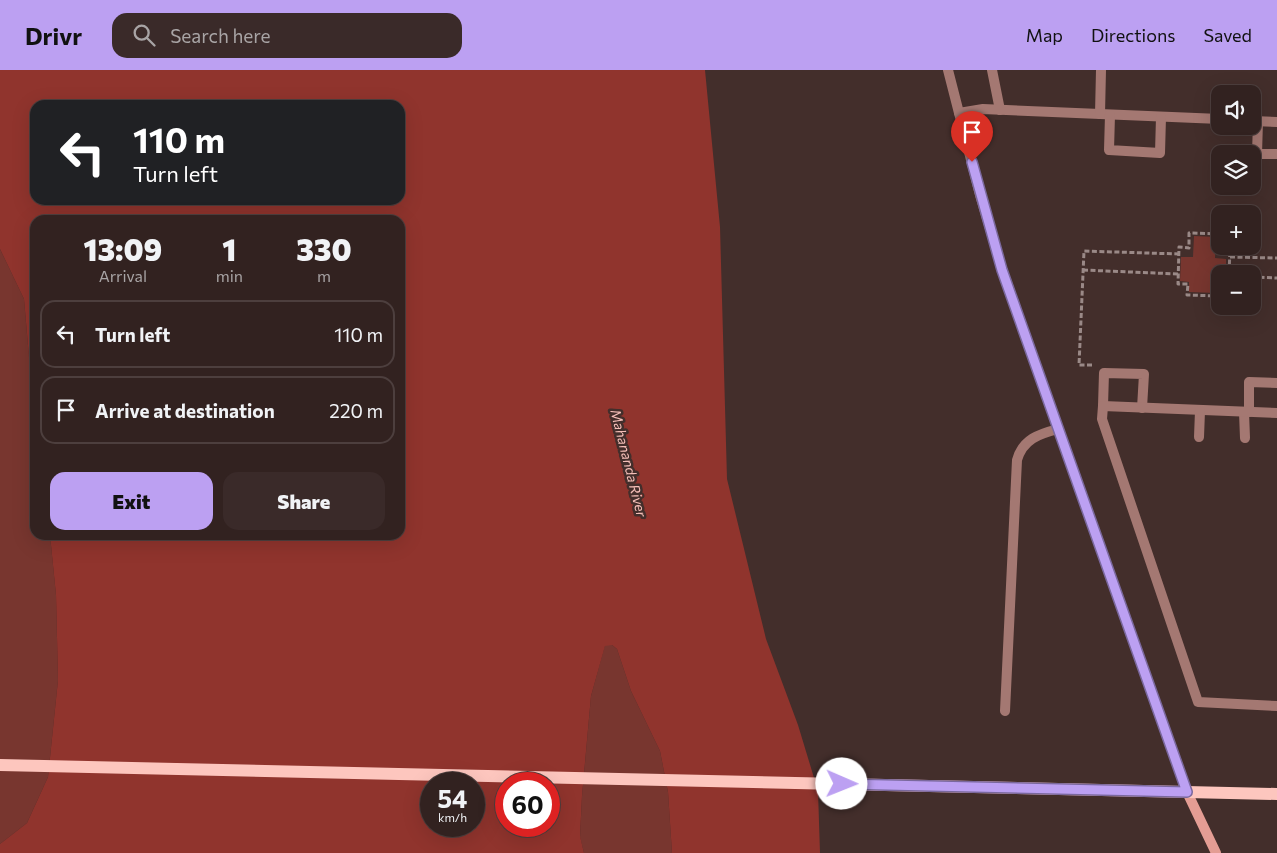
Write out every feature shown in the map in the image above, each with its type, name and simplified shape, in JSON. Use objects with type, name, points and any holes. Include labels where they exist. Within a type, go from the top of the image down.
[{"type":"main road","points":[[0,765],[1277,794]]},
{"type":"street","points":[[948,70],[1002,270],[1187,792],[1216,853]]},
{"type":"street","points":[[992,70],[1000,110]]},
{"type":"street","points":[[1101,70],[1109,150],[1160,153],[1161,117]]},
{"type":"street","points":[[959,113],[983,109],[1211,120]]},
{"type":"street","points":[[1261,121],[1277,122]]},
{"type":"street","points":[[1256,135],[1257,154],[1277,154]]},
{"type":"street","points":[[1142,408],[1144,374],[1104,373],[1102,419],[1198,702],[1277,706]]},
{"type":"street","points":[[1245,438],[1250,382],[1277,383]]},
{"type":"street","points":[[1103,406],[1277,413]]},
{"type":"street","points":[[1199,437],[1200,411]]},
{"type":"street","points":[[1005,711],[1017,460],[1028,440],[1058,428]]},
{"type":"path","points":[[1211,234],[1189,233],[1189,248],[1179,248],[1178,274],[1178,284],[1188,284],[1187,294],[1211,296]]},
{"type":"path","points":[[1104,373],[1095,365],[1079,365],[1084,250],[1179,254]]},
{"type":"path","points":[[1230,265],[1230,256],[1277,258]]},
{"type":"path","points":[[1083,270],[1178,274]]},
{"type":"path","points":[[1261,277],[1277,278]]},
{"type":"shaded area","points":[[1194,236],[1211,237],[1211,255],[1215,255],[1215,258],[1226,259],[1226,265],[1211,265],[1211,293],[1189,292],[1189,282],[1180,281],[1181,257],[1193,257]]},
{"type":"shaded area","points":[[0,249],[24,299],[30,368],[30,540],[50,540],[56,595],[58,680],[48,777],[27,823],[0,844]]},
{"type":"shaded area","points":[[605,645],[612,645],[617,649],[631,691],[660,751],[668,792],[672,853],[584,853],[580,837],[591,696]]},
{"type":"water","name":"Mahananda River","points":[[0,70],[705,70],[720,227],[727,479],[766,639],[798,725],[818,791],[820,853],[672,853],[668,792],[660,751],[631,691],[617,649],[612,645],[605,646],[591,696],[580,836],[584,853],[0,853],[0,844],[27,823],[48,777],[58,680],[56,595],[50,540],[405,540],[405,215],[30,215],[30,368],[24,299],[0,249]]},
{"type":"route","points":[[842,784],[1187,792],[1002,270],[972,162]]}]
